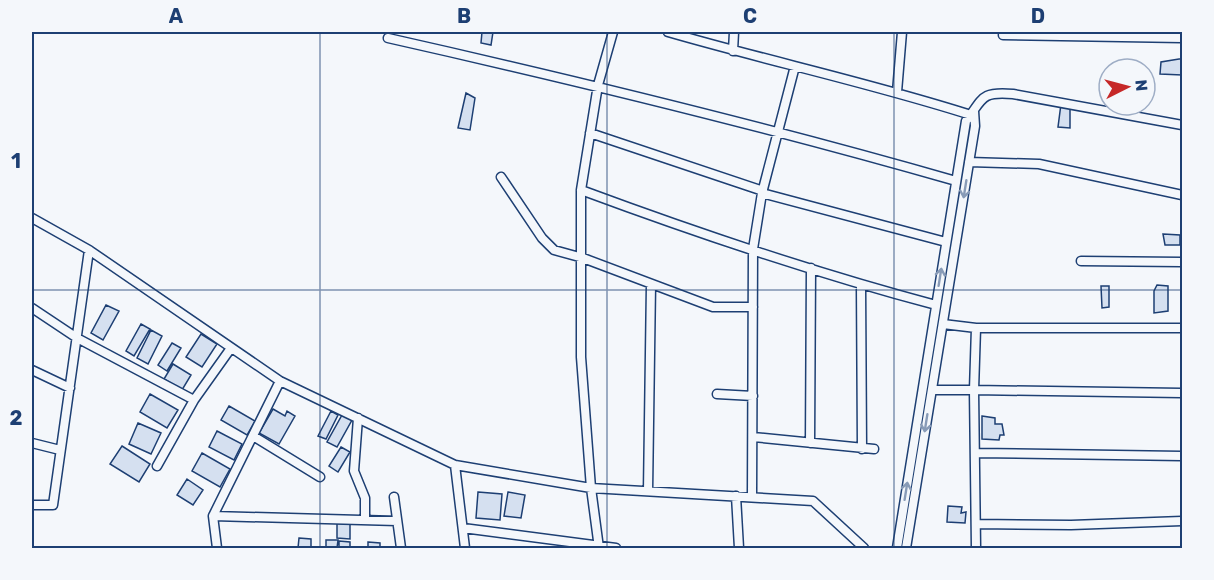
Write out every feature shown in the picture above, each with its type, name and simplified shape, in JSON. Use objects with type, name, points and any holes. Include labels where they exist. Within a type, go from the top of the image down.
[{"type":"street","points":[[599,547],[591,488],[581,357],[583,258],[581,190],[598,85],[613,32]]},
{"type":"street","points":[[668,32],[965,112],[975,126],[906,549]]},
{"type":"street","points":[[733,51],[734,32]]},
{"type":"street","points":[[897,92],[902,32]]},
{"type":"street","points":[[1003,34],[1182,38]]},
{"type":"street","points":[[388,38],[598,85],[779,131],[956,181]]},
{"type":"street","points":[[752,497],[753,249],[763,192],[795,66]]},
{"type":"street","points":[[965,112],[982,97],[1007,94],[1182,125]]},
{"type":"street","points":[[897,549],[966,121],[965,112]]},
{"type":"street","points":[[590,133],[763,192],[946,242]]},
{"type":"street","points":[[969,162],[1039,164],[1182,195]]},
{"type":"street","points":[[501,177],[547,245],[561,254],[583,258],[713,307],[753,307]]},
{"type":"street","points":[[581,190],[704,236],[753,249],[861,285],[936,305]]},
{"type":"street","points":[[32,218],[89,250],[280,381],[455,465],[591,488],[813,501],[864,549]]},
{"type":"street","points":[[32,506],[53,505],[89,250]]},
{"type":"street","points":[[1081,261],[1182,262]]},
{"type":"street","points":[[810,443],[811,268]]},
{"type":"street","points":[[648,491],[651,284]]},
{"type":"street","points":[[861,285],[862,448]]},
{"type":"street","points":[[32,308],[77,338],[194,400]]},
{"type":"street","points":[[943,324],[976,328],[1182,328]]},
{"type":"street","points":[[976,328],[976,549]]},
{"type":"street","points":[[157,466],[194,400],[231,348]]},
{"type":"street","points":[[32,370],[70,388]]},
{"type":"street","points":[[217,549],[213,516],[280,381]]},
{"type":"street","points":[[932,390],[1182,393]]},
{"type":"street","points":[[717,393],[753,396]]},
{"type":"street","points":[[358,418],[354,471],[364,498],[365,520]]},
{"type":"street","points":[[253,436],[320,477]]},
{"type":"street","points":[[753,437],[873,449]]},
{"type":"street","points":[[32,443],[60,450]]},
{"type":"street","points":[[976,453],[1182,456]]},
{"type":"street","points":[[455,465],[465,549]]},
{"type":"street","points":[[736,496],[739,549]]},
{"type":"street","points":[[394,497],[401,549]]},
{"type":"street","points":[[213,516],[398,521]]},
{"type":"street","points":[[976,524],[1071,525],[1182,521]]},
{"type":"street","points":[[463,528],[547,544],[616,549]]},
{"type":"building","points":[[482,32],[493,32],[491,45],[481,43]]},
{"type":"building","points":[[1182,59],[1182,75],[1160,74],[1161,62]]},
{"type":"building","points":[[466,93],[475,98],[470,130],[458,128]]},
{"type":"building","points":[[1061,104],[1070,106],[1070,128],[1058,127]]},
{"type":"building","points":[[1163,234],[1180,235],[1180,245],[1165,245]]},
{"type":"building","points":[[1157,285],[1168,286],[1168,311],[1154,313],[1154,291]]},
{"type":"building","points":[[1101,286],[1109,286],[1109,307],[1102,308]]},
{"type":"building","points":[[106,305],[119,311],[103,340],[91,333]]},
{"type":"building","points":[[141,324],[150,329],[134,356],[126,351]]},
{"type":"building","points":[[151,330],[162,336],[148,364],[137,358]]},
{"type":"building","points":[[201,334],[217,344],[202,367],[186,357]]},
{"type":"building","points":[[172,343],[181,348],[167,371],[158,365]]},
{"type":"building","points":[[173,364],[191,375],[182,390],[164,379]]},
{"type":"building","points":[[150,394],[178,410],[167,428],[140,412]]},
{"type":"building","points":[[229,406],[255,421],[247,435],[221,420]]},
{"type":"building","points":[[273,409],[285,416],[287,411],[295,416],[279,444],[259,433]]},
{"type":"building","points":[[331,411],[338,415],[326,439],[318,436]]},
{"type":"building","points":[[342,415],[352,420],[337,447],[327,442]]},
{"type":"building","points":[[982,416],[995,418],[995,424],[1002,424],[1004,435],[1000,435],[999,440],[982,439]]},
{"type":"building","points":[[138,423],[161,433],[151,454],[129,444]]},
{"type":"building","points":[[217,431],[242,444],[234,460],[209,447]]},
{"type":"building","points":[[122,446],[150,464],[139,482],[110,464]]},
{"type":"building","points":[[341,447],[350,452],[338,472],[329,466]]},
{"type":"building","points":[[202,453],[230,469],[220,487],[192,471]]},
{"type":"building","points":[[187,479],[203,490],[193,505],[177,495]]},
{"type":"building","points":[[478,492],[502,494],[500,520],[476,518]]},
{"type":"building","points":[[508,492],[525,495],[521,518],[504,516]]},
{"type":"building","points":[[948,506],[962,507],[961,513],[966,512],[965,523],[947,522]]},
{"type":"building","points":[[337,522],[350,522],[350,539],[337,538]]},
{"type":"building","points":[[299,538],[311,539],[311,548],[298,548]]},
{"type":"building","points":[[326,540],[338,540],[337,548],[326,548]]},
{"type":"building","points":[[339,541],[350,542],[350,548],[339,548]]},
{"type":"building","points":[[368,542],[380,543],[380,548],[368,548]]}]
